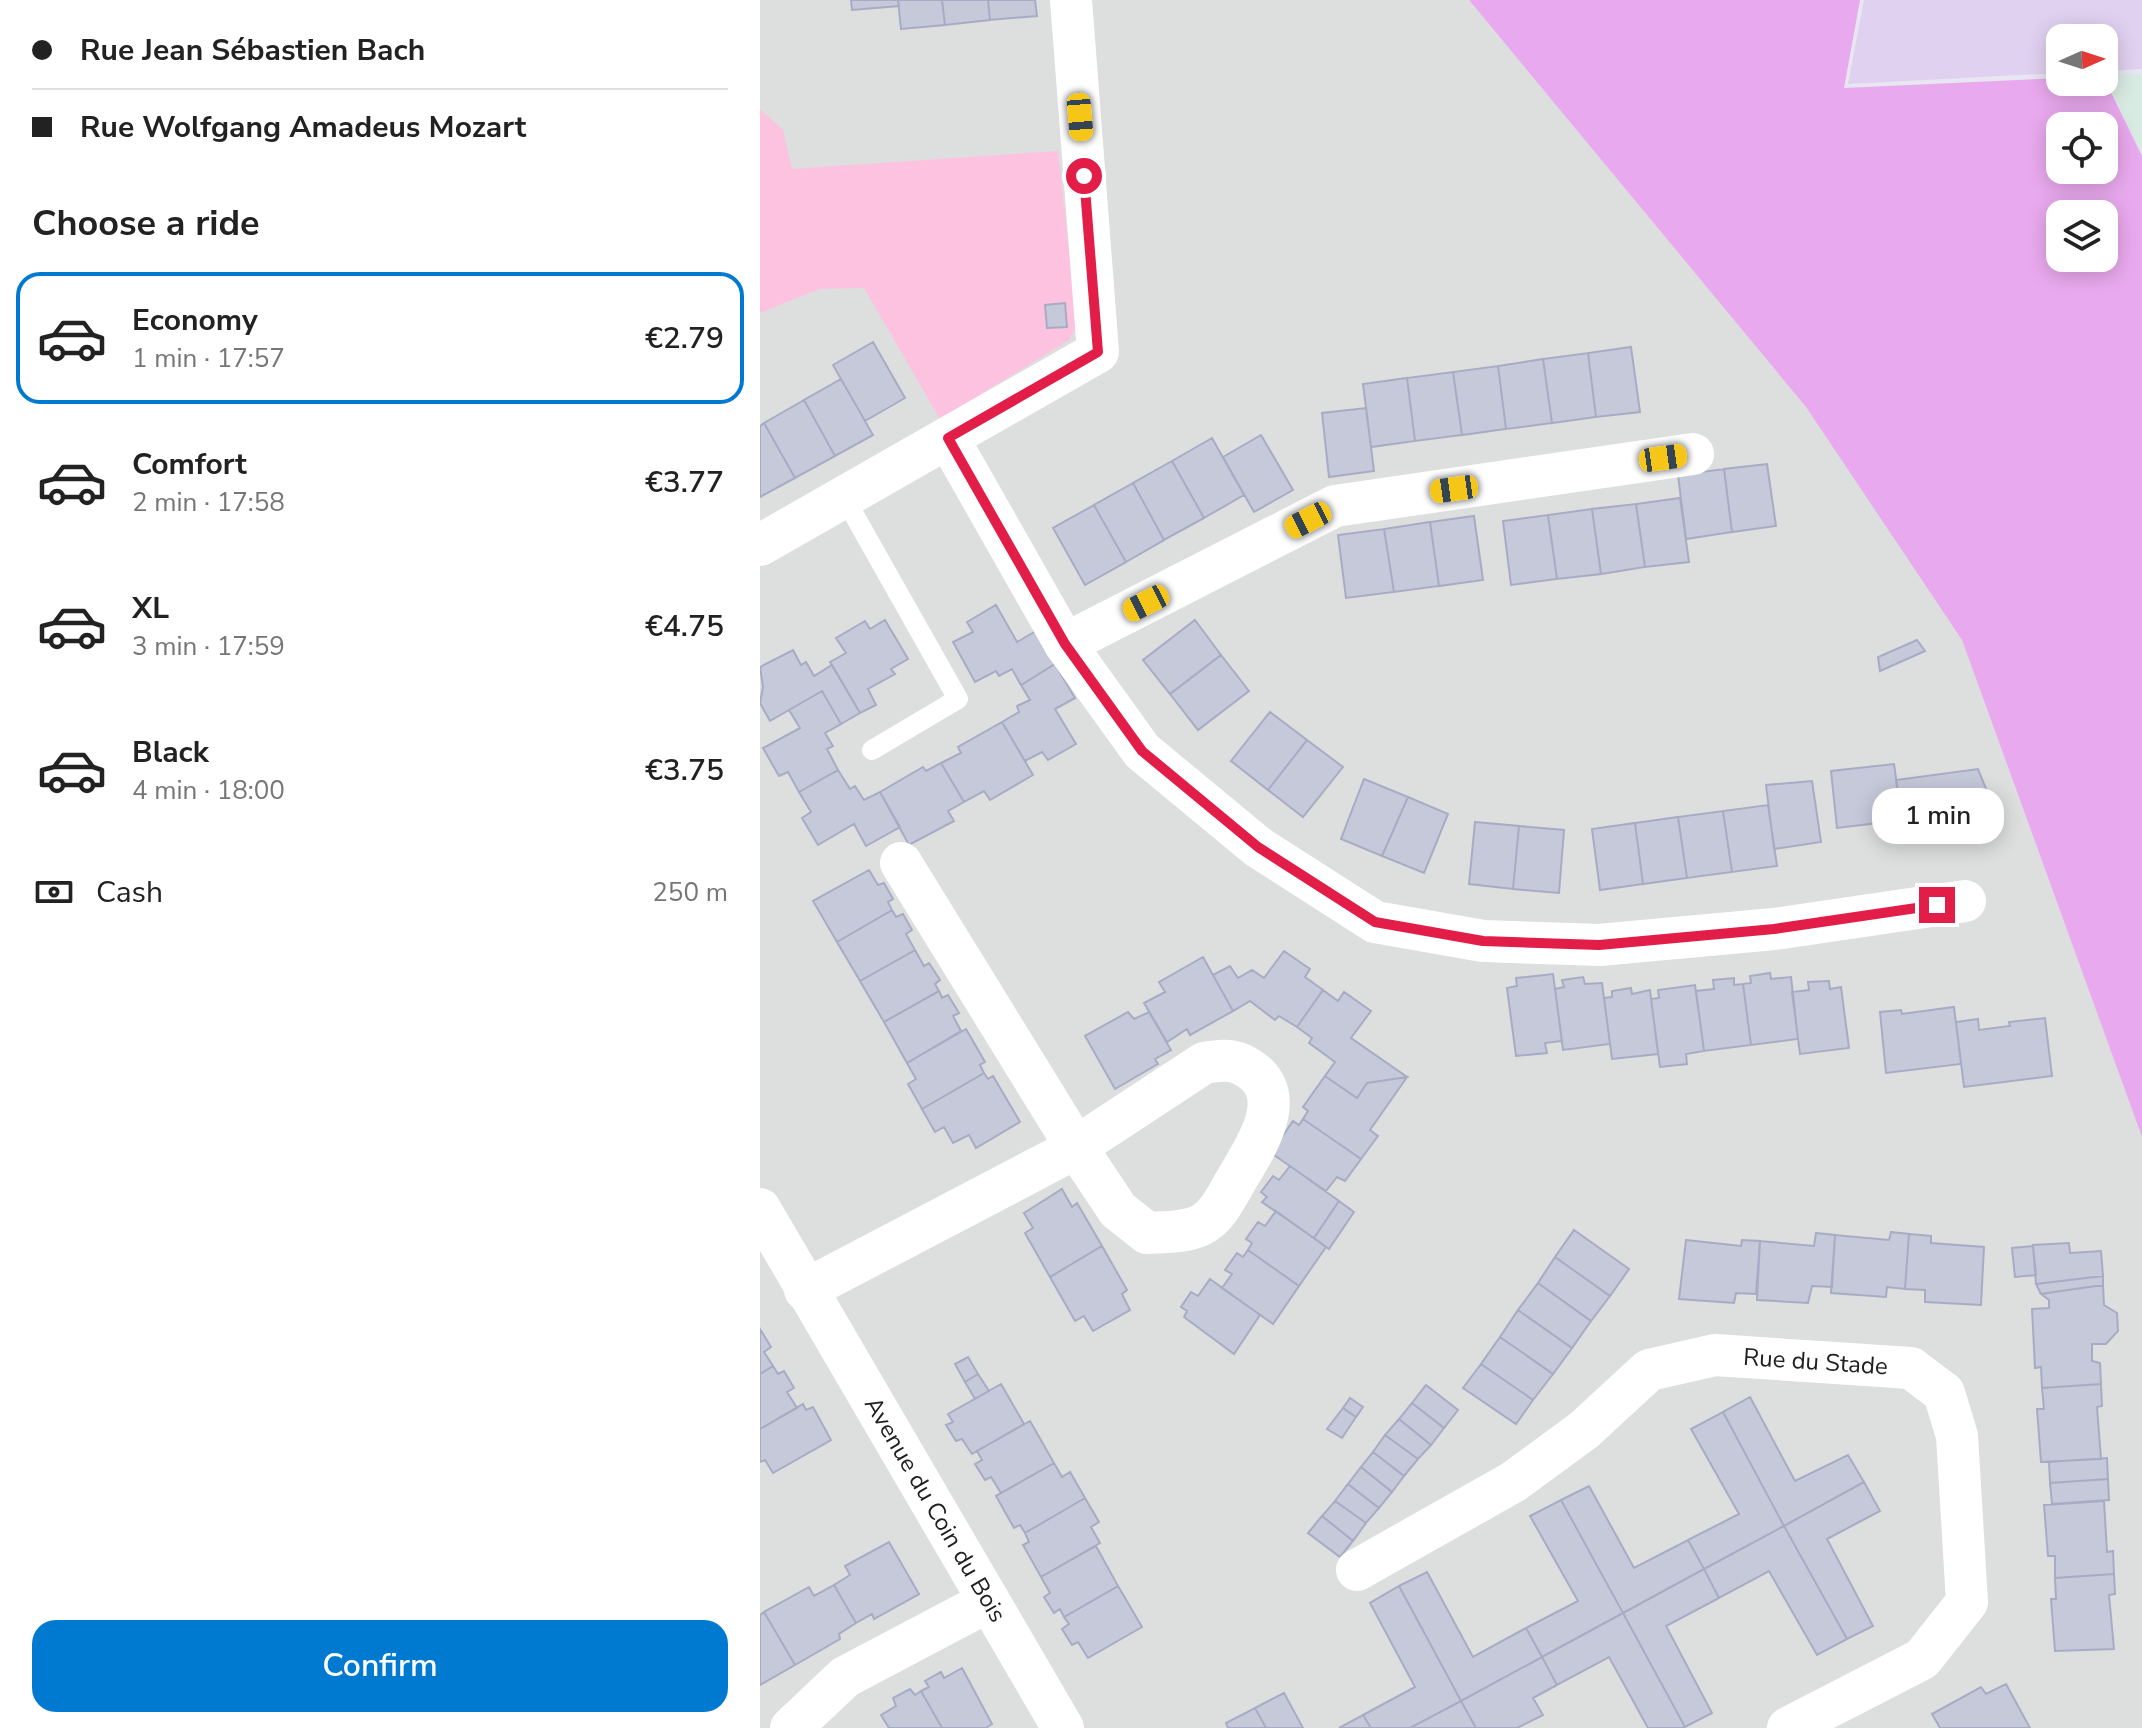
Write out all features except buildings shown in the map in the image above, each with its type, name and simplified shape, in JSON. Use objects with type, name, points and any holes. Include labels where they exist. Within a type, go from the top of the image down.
[{"type":"street","points":[[760,545],[1098,352],[1071,0]]},
{"type":"street","points":[[948,438],[1065,644],[1142,751],[1258,847],[1375,922],[1483,941],[1599,945],[1774,929],[1965,901]]},
{"type":"street","points":[[1065,644],[1335,506],[1693,454]]},
{"type":"street","points":[[805,1290],[1076,1147],[1204,1063],[1227,1058],[1246,1066],[1265,1082],[1270,1104],[1256,1145],[1219,1210],[1202,1225],[1147,1233],[1118,1210],[1076,1147],[901,863]]},
{"type":"street","name":"Avenue du Coin du Bois","points":[[760,1209],[1063,1728]]},
{"type":"street","name":"Rue du Stade","points":[[1357,1570],[1513,1482],[1584,1430],[1649,1370],[1715,1355],[1911,1368],[1944,1393],[1957,1436],[1967,1602],[1922,1659],[1788,1728]]},
{"type":"street","points":[[791,1728],[845,1677],[989,1601]]},
{"type":"lane","points":[[844,497],[958,699],[872,750]]},
{"type":"shaded area","points":[[760,0],[1469,0],[1806,407],[1962,640],[2142,1137],[2142,1728],[760,1728]]},
{"type":"shaded area","points":[[1469,0],[1860,0],[1844,88],[2046,79],[2046,96],[2113,96],[2142,156],[2142,1137],[1962,640],[1806,407]]},
{"type":"shaded area","points":[[1864,0],[2142,0],[2142,69],[2118,70],[2118,24],[2046,24],[2046,74],[1848,84]]},
{"type":"shaded area","points":[[2142,74],[2142,156],[2114,96],[2118,96],[2118,75]]},
{"type":"shaded area","points":[[760,109],[783,130],[792,169],[1058,151],[1077,326],[1069,340],[940,419],[864,288],[819,289],[760,313]]},
{"type":"route","points":[[1084,176],[1098,352],[948,438],[1065,644],[1142,751],[1258,847],[1375,922],[1483,941],[1599,945],[1774,929],[1937,905]]}]
